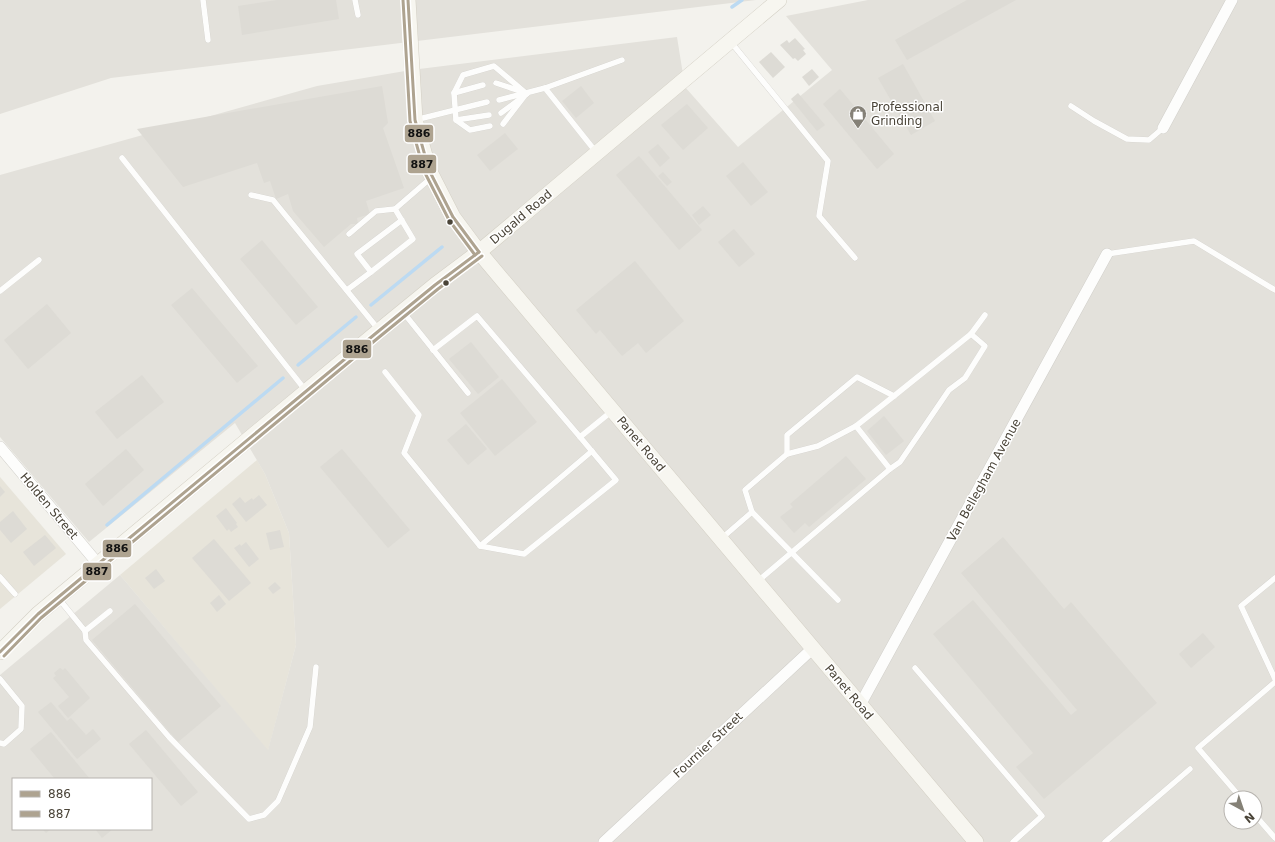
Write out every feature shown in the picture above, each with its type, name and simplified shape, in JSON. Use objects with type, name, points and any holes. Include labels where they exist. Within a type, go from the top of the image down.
[{"type":"street","name":"Panet Road","points":[[408,0],[415,120],[429,170],[453,217],[479,252],[612,411],[976,842]]},
{"type":"street","name":"Dugald Road","points":[[0,652],[38,614],[99,565],[379,330],[479,252],[778,0]]},
{"type":"street","points":[[1163,128],[1232,0]]},
{"type":"street","name":"Van Bellegham Avenue","points":[[860,705],[1107,254]]},
{"type":"street","name":"Holden Street","points":[[0,447],[99,565]]},
{"type":"street","name":"Dugald Road","points":[[0,638],[38,614]]},
{"type":"street","name":"Fournier Street","points":[[604,842],[812,649]]},
{"type":"lane","points":[[203,0],[208,40]]},
{"type":"lane","points":[[355,0],[358,15]]},
{"type":"lane","points":[[730,40],[828,161],[819,216],[855,258]]},
{"type":"lane","points":[[499,100],[546,88],[622,60]]},
{"type":"lane","points":[[456,120],[454,93],[463,74],[494,66],[527,94]]},
{"type":"lane","points":[[496,83],[527,94]]},
{"type":"lane","points":[[454,93],[483,85]]},
{"type":"lane","points":[[546,88],[596,153]]},
{"type":"lane","points":[[501,113],[527,94]]},
{"type":"lane","points":[[503,124],[527,94]]},
{"type":"lane","points":[[415,120],[487,102]]},
{"type":"lane","points":[[1071,106],[1127,140],[1149,140],[1163,128]]},
{"type":"lane","points":[[456,120],[489,115]]},
{"type":"lane","points":[[456,120],[470,130],[490,126]]},
{"type":"lane","points":[[122,158],[307,391]]},
{"type":"lane","points":[[349,234],[376,211],[395,209],[433,177]]},
{"type":"lane","points":[[251,195],[273,200],[379,330]]},
{"type":"lane","points":[[347,290],[413,239],[395,209]]},
{"type":"lane","points":[[371,272],[356,254],[402,220]]},
{"type":"lane","points":[[1107,254],[1194,241],[1275,290]]},
{"type":"lane","points":[[0,290],[39,260]]},
{"type":"lane","points":[[402,312],[468,392]]},
{"type":"lane","points":[[838,600],[752,512],[745,490],[787,454],[818,446],[856,426],[971,334],[985,315]]},
{"type":"lane","points":[[385,372],[419,415],[404,453],[480,546],[524,554],[616,480],[477,316],[433,350]]},
{"type":"lane","points":[[756,582],[900,462],[949,390],[965,378],[981,353],[984,346],[971,334]]},
{"type":"lane","points":[[787,454],[787,434],[857,377],[894,396]]},
{"type":"lane","points":[[580,437],[612,411]]},
{"type":"lane","points":[[856,426],[890,469]]},
{"type":"lane","points":[[480,546],[592,451]]},
{"type":"lane","points":[[720,539],[752,512]]},
{"type":"lane","points":[[0,577],[14,594]]},
{"type":"lane","points":[[1234,790],[1198,748],[1275,681],[1241,606],[1275,578]]},
{"type":"lane","points":[[58,598],[86,631],[86,640],[169,737],[249,819],[264,815],[278,801],[310,727],[316,667]]},
{"type":"lane","points":[[86,631],[110,611]]},
{"type":"lane","points":[[915,668],[1042,816],[1012,842]]},
{"type":"lane","points":[[0,679],[22,706],[21,729],[4,744],[0,743]]},
{"type":"lane","points":[[1106,842],[1190,769]]},
{"type":"lane","points":[[1263,824],[1275,838]]},
{"type":"shaded area","points":[[0,0],[756,0],[111,78],[0,114]]},
{"type":"shaded area","points":[[868,0],[1275,0],[1275,842],[0,842],[0,675],[120,575],[268,750],[296,645],[289,533],[265,474],[235,423],[89,542],[0,437],[0,175],[317,86],[411,70],[677,37],[685,87],[738,147],[832,70],[786,16]]},
{"type":"shaded area","points":[[257,460],[265,474],[289,533],[296,645],[268,751],[120,575]]},
{"type":"shaded area","points":[[0,477],[66,554],[0,609]]},
{"type":"building","points":[[277,0],[336,0],[339,19],[242,35],[238,6]]},
{"type":"building","points":[[967,0],[1016,0],[907,60],[895,40]]},
{"type":"building","points":[[795,38],[805,49],[803,50],[806,54],[798,61],[795,58],[793,59],[780,45],[787,40],[789,43]]},
{"type":"building","points":[[771,52],[785,67],[773,78],[759,62]]},
{"type":"building","points":[[903,64],[935,121],[911,135],[878,78]]},
{"type":"building","points":[[812,69],[819,77],[809,86],[802,77]]},
{"type":"building","points":[[382,86],[388,123],[383,128],[404,188],[366,201],[370,214],[357,218],[358,224],[351,224],[324,247],[293,211],[288,194],[276,199],[270,181],[264,183],[257,163],[183,187],[137,129]]},
{"type":"building","points":[[581,86],[594,103],[576,118],[562,101]]},
{"type":"building","name":"Professional Grinding","points":[[840,89],[894,154],[877,169],[823,104]]},
{"type":"building","points":[[798,93],[825,125],[817,131],[791,99]]},
{"type":"building","points":[[687,104],[708,128],[683,150],[661,125]]},
{"type":"building","points":[[505,133],[518,149],[490,171],[477,155]]},
{"type":"building","points":[[658,144],[670,158],[660,167],[648,152]]},
{"type":"building","points":[[639,156],[702,230],[679,250],[616,175]]},
{"type":"building","points":[[743,162],[768,192],[751,206],[726,176]]},
{"type":"building","points":[[663,172],[672,182],[667,186],[658,176]]},
{"type":"building","points":[[703,206],[711,215],[699,225],[692,215]]},
{"type":"building","points":[[734,229],[755,254],[739,267],[718,242]]},
{"type":"building","points":[[262,240],[318,307],[296,325],[240,259]]},
{"type":"building","points":[[635,261],[684,321],[646,353],[638,343],[622,356],[600,330],[596,334],[576,310]]},
{"type":"building","points":[[192,288],[258,366],[237,383],[171,305]]},
{"type":"building","points":[[47,304],[71,333],[28,369],[4,340]]},
{"type":"building","points":[[471,342],[499,377],[478,394],[449,359]]},
{"type":"building","points":[[142,375],[164,402],[117,439],[95,412]]},
{"type":"building","points":[[502,379],[537,422],[495,456],[460,413]]},
{"type":"building","points":[[884,416],[904,441],[886,455],[867,431]]},
{"type":"building","points":[[466,424],[487,449],[468,465],[447,440]]},
{"type":"building","points":[[126,449],[144,470],[103,506],[85,484]]},
{"type":"building","points":[[342,449],[410,530],[388,548],[320,467]]},
{"type":"building","points":[[846,456],[866,479],[809,527],[805,523],[794,533],[780,517],[793,507],[790,504]]},
{"type":"building","points":[[0,486],[5,492],[0,497]]},
{"type":"building","points":[[259,495],[267,505],[246,522],[232,504],[240,497],[245,503],[252,498],[253,500]]},
{"type":"building","points":[[226,508],[237,523],[236,524],[238,527],[231,532],[229,529],[227,531],[216,516]]},
{"type":"building","points":[[13,511],[27,529],[11,543],[0,530],[0,522]]},
{"type":"building","points":[[280,530],[284,547],[270,550],[266,533]]},
{"type":"building","points":[[45,535],[56,548],[34,566],[23,552]]},
{"type":"building","points":[[1003,537],[1064,609],[1071,602],[1157,703],[1044,799],[1016,767],[1033,753],[933,634],[973,600],[1071,715],[1077,710],[961,573]]},
{"type":"building","points":[[214,539],[251,583],[229,601],[192,558]]},
{"type":"building","points":[[246,542],[259,559],[249,567],[234,548],[240,544],[241,546]]},
{"type":"building","points":[[156,569],[165,581],[154,589],[145,578]]},
{"type":"building","points":[[275,582],[281,588],[273,594],[268,588]]},
{"type":"building","points":[[219,595],[226,604],[217,612],[210,603]]},
{"type":"building","points":[[135,604],[221,706],[178,742],[92,640]]},
{"type":"building","points":[[1203,633],[1215,647],[1191,668],[1179,654]]},
{"type":"building","points":[[60,668],[63,670],[65,668],[90,698],[68,718],[58,706],[69,697],[53,678],[56,676],[54,673]]},
{"type":"building","points":[[51,702],[67,721],[71,718],[86,735],[93,729],[101,739],[77,759],[38,712]]},
{"type":"building","points":[[146,730],[198,792],[181,806],[129,744]]},
{"type":"building","points":[[51,732],[89,778],[54,778],[30,749]]},
{"type":"building","points":[[43,830],[50,830],[46,833]]},
{"type":"building","points":[[96,830],[112,830],[102,838]]},
{"type":"waterway","points":[[732,7],[742,0]]},
{"type":"waterway","points":[[371,305],[442,247]]},
{"type":"waterway","points":[[298,365],[356,317]]},
{"type":"waterway","points":[[107,525],[283,378]]},
{"type":"transit line","name":"887","points":[[403,0],[410,121],[424,171],[449,220],[475,255]]},
{"type":"transit line","name":"886","points":[[408,0],[415,120],[429,170],[453,217],[479,252]]},
{"type":"transit line","name":"886","points":[[0,652],[38,614],[375,334],[435,285],[479,252]]},
{"type":"transit line","name":"887","points":[[4,656],[41,618],[378,338],[438,289],[482,256]]},
{"type":"place","name":"Professional Grinding","points":[[858,129]]}]
